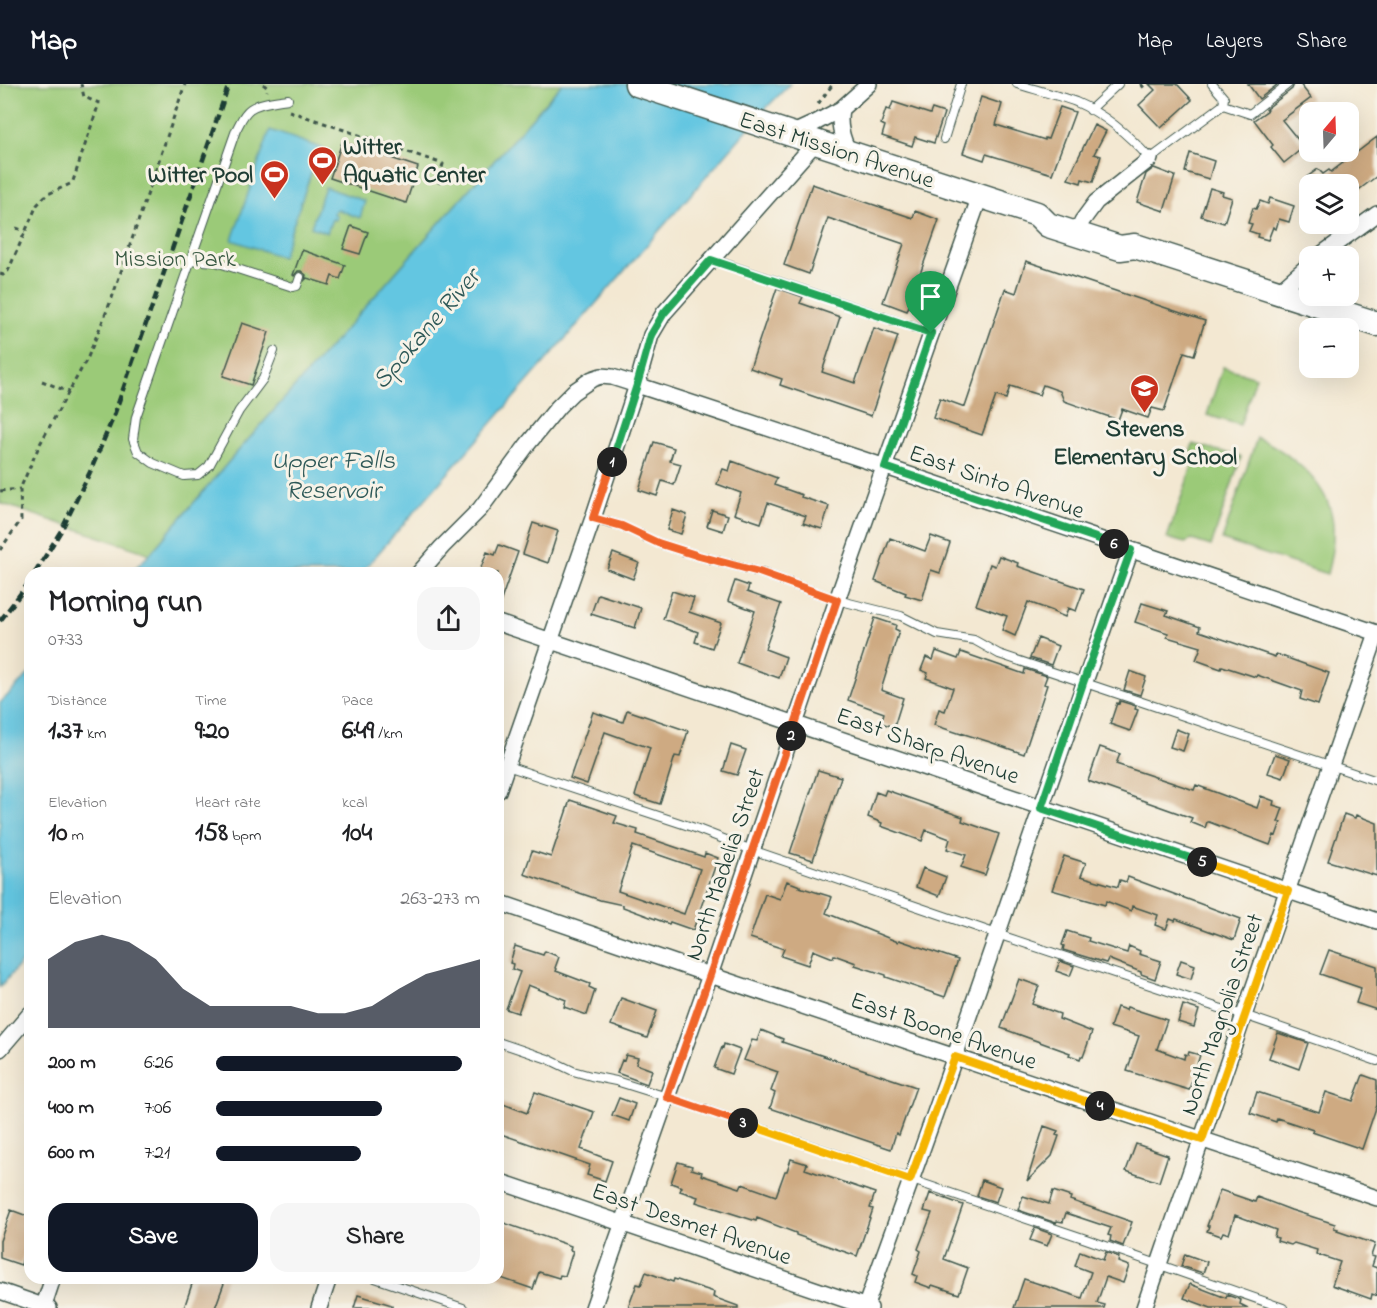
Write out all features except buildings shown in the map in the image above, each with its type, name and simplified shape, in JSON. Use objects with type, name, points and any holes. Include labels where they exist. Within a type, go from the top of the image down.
[{"type":"main road","name":"East Mission Avenue","points":[[637,84],[1037,214],[1052,212],[1082,221],[1124,235],[1135,246]]},
{"type":"main road","name":"East Mission Avenue","points":[[1037,214],[1048,225],[1120,248],[1135,246],[1377,324]]},
{"type":"street","points":[[788,133],[815,123],[841,109],[868,84]]},
{"type":"street","points":[[841,109],[840,131],[849,153]]},
{"type":"street","points":[[504,759],[550,641],[657,324],[674,300],[816,142]]},
{"type":"street","points":[[1082,221],[1096,202],[1150,159]]},
{"type":"street","name":"North Madelia Street","points":[[593,1308],[710,975],[837,600],[980,196]]},
{"type":"street","points":[[1333,246],[1377,214]]},
{"type":"street","points":[[1278,292],[1299,274]]},
{"type":"street","name":"East Sinto Avenue","points":[[424,567],[480,510],[558,407],[573,392],[592,379],[601,376],[637,385],[885,467],[1377,633]]},
{"type":"street","points":[[867,1308],[1131,550]]},
{"type":"street","name":"East Sharp Avenue","points":[[504,625],[1377,921]]},
{"type":"street","name":"North Magnolia Street","points":[[1144,1308],[1377,633]]},
{"type":"street","name":"East Boone Avenue","points":[[504,904],[1377,1198]]},
{"type":"street","points":[[0,1049],[24,1023]]},
{"type":"street","name":"East Desmet Avenue","points":[[504,1183],[867,1308]]},
{"type":"street","points":[[0,1291],[45,1307],[51,1284]]},
{"type":"street","points":[[319,1308],[327,1284]]},
{"type":"lane","points":[[945,139],[961,84]]},
{"type":"lane","points":[[1017,84],[1066,99],[1090,110],[1122,132],[1150,159],[1223,105],[1224,98],[1212,84]]},
{"type":"lane","points":[[1090,110],[1118,84]]},
{"type":"lane","points":[[1223,105],[1250,114],[1288,84]]},
{"type":"lane","points":[[274,351],[263,379],[239,411],[209,466],[198,475],[184,476],[153,463],[138,452],[133,439],[136,417],[236,130],[249,109],[288,99]]},
{"type":"lane","points":[[191,260],[216,262],[292,287],[297,286],[300,278]]},
{"type":"lane","points":[[711,260],[931,333]]},
{"type":"lane","points":[[593,518],[622,526],[658,543],[759,572],[837,600],[901,616],[937,634],[974,640],[999,654],[1377,782]]},
{"type":"lane","points":[[504,765],[695,828],[752,850],[997,934],[1377,1061]]},
{"type":"lane","points":[[504,1044],[548,1059],[573,1071],[616,1081],[667,1097],[1283,1308]]},
{"type":"lane","points":[[393,1284],[463,1308]]},
{"type":"path","points":[[0,274],[3,275],[8,271],[37,205],[46,195],[73,181],[99,104],[84,97],[81,84]]},
{"type":"path","points":[[0,550],[21,520],[20,489],[40,444],[88,357],[112,298],[185,84]]},
{"type":"path","points":[[263,84],[269,86],[266,103],[442,164],[438,176],[441,180],[437,185]]},
{"type":"path","points":[[16,228],[25,231]]},
{"type":"path","points":[[42,381],[69,392]]},
{"type":"path","points":[[0,491],[20,489]]},
{"type":"green space","name":"Mission Park","points":[[0,84],[562,84],[150,554],[0,503]]},
{"type":"green space","points":[[1223,367],[1256,377],[1240,425],[1207,415]]},
{"type":"green space","points":[[1257,438],[1268,442],[1296,462],[1309,474],[1326,499],[1333,526],[1327,574],[1222,540]]},
{"type":"green space","points":[[1193,444],[1241,457],[1211,546],[1192,540],[1185,543],[1167,538],[1194,461],[1188,459]]},
{"type":"water","name":"Upper Falls Reservoir","points":[[562,84],[790,84],[768,106],[366,567],[136,567]]},
{"type":"water","name":"Witter Pool","points":[[270,130],[324,149],[321,157],[317,156],[282,257],[232,240]]},
{"type":"water","points":[[325,187],[365,201],[360,218],[336,209],[334,214],[337,216],[336,220],[332,219],[327,233],[311,227]]},
{"type":"water","points":[[24,679],[24,960],[0,987],[0,703]]},
{"type":"railway","points":[[39,567],[62,529],[113,418],[229,84]]},
{"type":"railway","points":[[0,621],[24,589]]},
{"type":"place","name":"Witter Aquatic Center","points":[[322,186]]},
{"type":"place","name":"Witter Pool","points":[[274,200]]},
{"type":"place","name":"Stevens Elementary School","points":[[1145,414]]},
{"type":"route","points":[[711,260],[931,333],[885,467],[1131,550],[1041,808],[1288,891],[1202,1140],[955,1057],[910,1180],[667,1097],[837,600],[759,572],[658,543],[622,526],[593,518],[651,335],[674,300],[711,260]]},
{"type":"water label","name":"Spokane River","points":[[425,328]]}]
